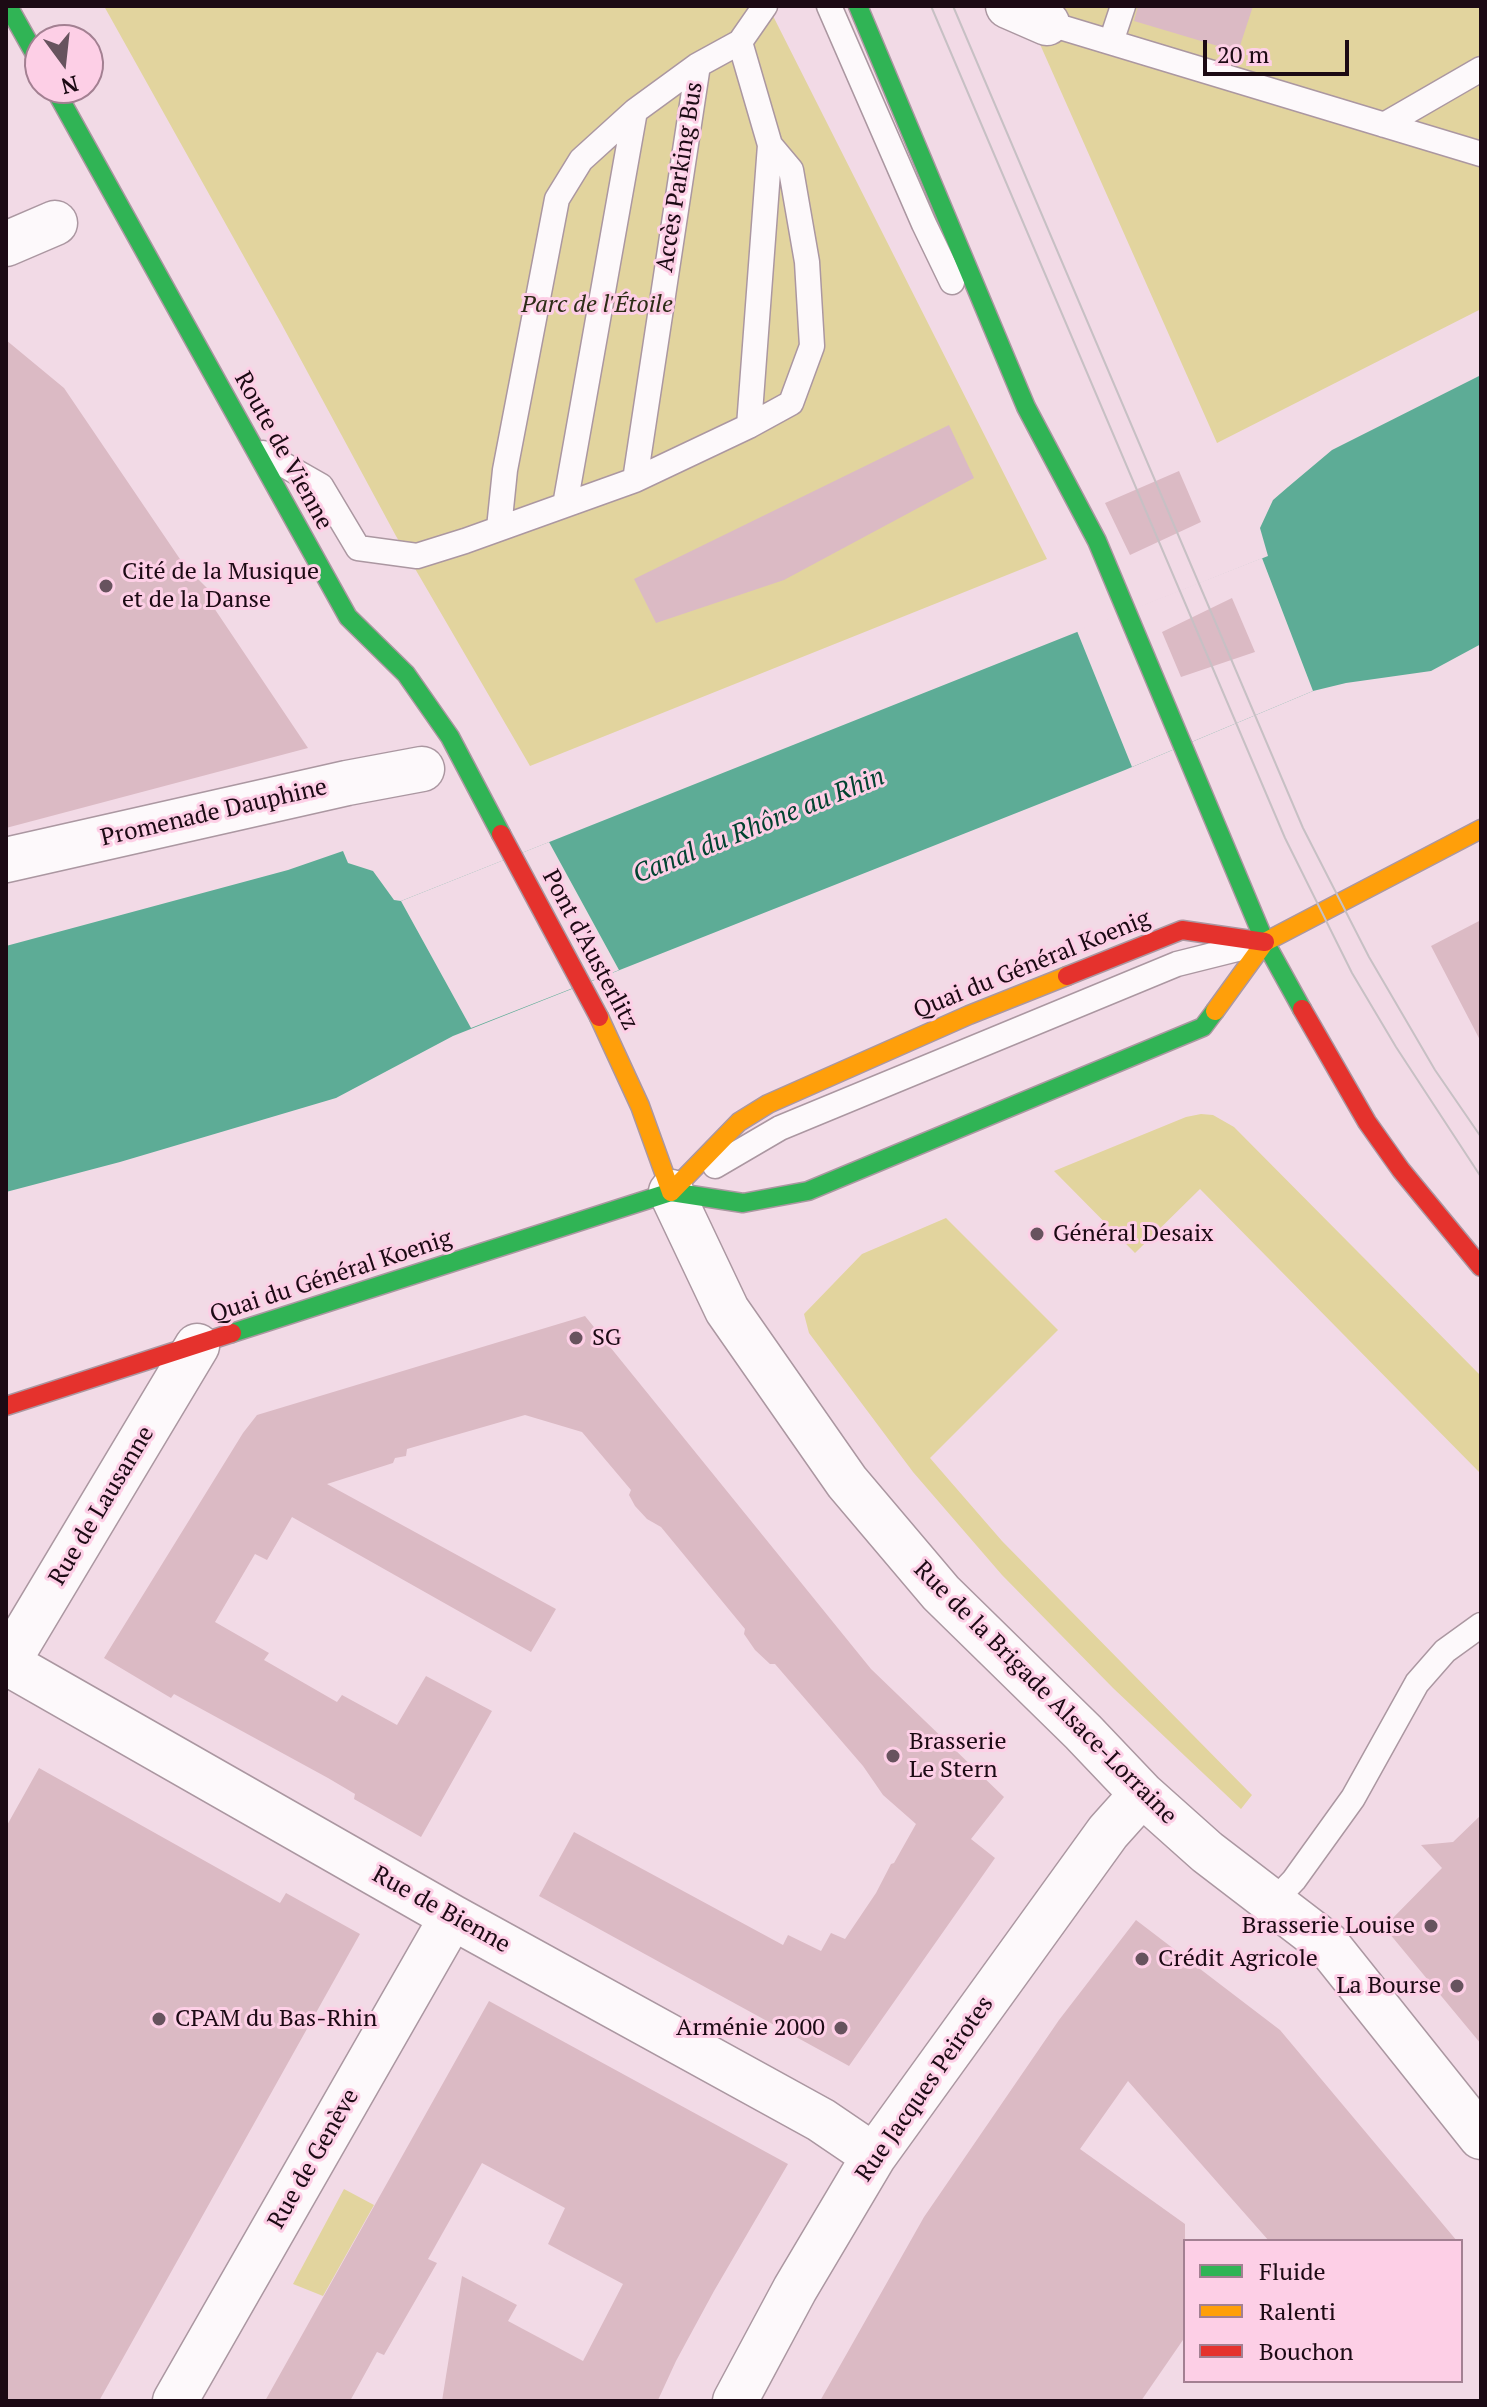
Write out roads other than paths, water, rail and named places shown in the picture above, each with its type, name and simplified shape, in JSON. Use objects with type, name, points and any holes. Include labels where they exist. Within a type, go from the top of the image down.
[{"type":"main road","points":[[8,6],[24,34]]},
{"type":"main road","points":[[858,6],[1026,407],[1088,546]]},
{"type":"main road","name":"Route de Vienne","points":[[63,104],[348,617],[406,674],[450,737],[493,819]]},
{"type":"main road","name":"Pont d'Austerlitz","points":[[493,819],[613,1044],[640,1106]]},
{"type":"main road","points":[[1481,829],[1265,942],[1367,1122],[1401,1170],[1481,1267]]},
{"type":"main road","name":"Quai du Général Koenig","points":[[6,1406],[671,1192],[743,1203],[808,1191],[1203,1027],[1265,942]]},
{"type":"main road","name":"Rue de la Brigade Alsace-Lorraine","points":[[640,1106],[671,1192]]},
{"type":"street","points":[[6,244],[55,223]]},
{"type":"street","name":"Promenade Dauphine","points":[[6,860],[422,769]]},
{"type":"street","name":"Rue de la Brigade Alsace-Lorraine","points":[[671,1192],[727,1310],[847,1482],[941,1593],[1142,1794],[1207,1852],[1327,1944],[1481,2137]]},
{"type":"street","name":"Rue de Lausanne","points":[[7,1664],[197,1346]]},
{"type":"street","name":"Rue de Bienne","points":[[7,1664],[452,1917],[821,2120],[874,2156]]},
{"type":"street","name":"Rue Jacques Peirotes","points":[[735,2401],[795,2289],[874,2156],[1108,1832],[1142,1794]]},
{"type":"street","name":"Rue de Genève","points":[[175,2401],[452,1917]]},
{"type":"lane","name":"Accès Parking Bus","points":[[499,528],[505,470],[557,199],[581,160],[635,111],[698,65],[740,42],[765,6]]},
{"type":"lane","points":[[671,1192],[780,1128],[1177,964],[1265,942],[1218,865],[1199,806],[1088,546],[1047,479],[924,224],[829,6]]},
{"type":"lane","points":[[1111,42],[1123,6]]},
{"type":"lane","points":[[1028,14],[1481,154]]},
{"type":"lane","points":[[740,42],[770,145],[749,426]]},
{"type":"lane","name":"Accès Parking Bus","points":[[635,480],[698,65]]},
{"type":"lane","points":[[1384,125],[1481,69]]},
{"type":"lane","points":[[565,505],[635,111]]},
{"type":"lane","points":[[254,448],[321,486],[358,548],[417,556],[635,480],[791,403],[812,346],[807,262],[791,170],[770,145]]},
{"type":"lane","points":[[1274,1901],[1294,1880],[1353,1798],[1417,1683],[1445,1651],[1481,1625]]},
{"type":"water","name":"Canal du Rhône au Rhin","points":[[1481,375],[1481,644],[1431,671],[1313,691],[1125,770],[453,1036],[336,1098],[6,1192],[6,946],[288,870],[343,851],[348,863],[373,871],[394,900],[401,901],[1268,556],[1260,528],[1273,500],[1288,487],[1332,450]]},
{"type":"tram line","points":[[931,6],[1285,838],[1352,973],[1481,1177]]},
{"type":"tram line","points":[[953,6],[1303,828],[1369,957],[1435,1070],[1481,1137]]},
{"type":"place","name":"Cité de la Musique et de la Danse","points":[[106,586]]},
{"type":"place","name":"Général Desaix","points":[[1037,1234]]},
{"type":"place","name":"SG","points":[[576,1338]]},
{"type":"place","name":"Brasserie Le Stern","points":[[893,1756]]},
{"type":"place","name":"Brasserie Louise","points":[[1431,1926]]},
{"type":"place","name":"Crédit Agricole","points":[[1142,1959]]},
{"type":"place","name":"La Bourse","points":[[1457,1986]]},
{"type":"place","name":"CPAM du Bas-Rhin","points":[[159,2019]]},
{"type":"place","name":"Arménie 2000","points":[[841,2028]]},
{"type":"park label","name":"Parc de l'Étoile","points":[[597,305]]}]
